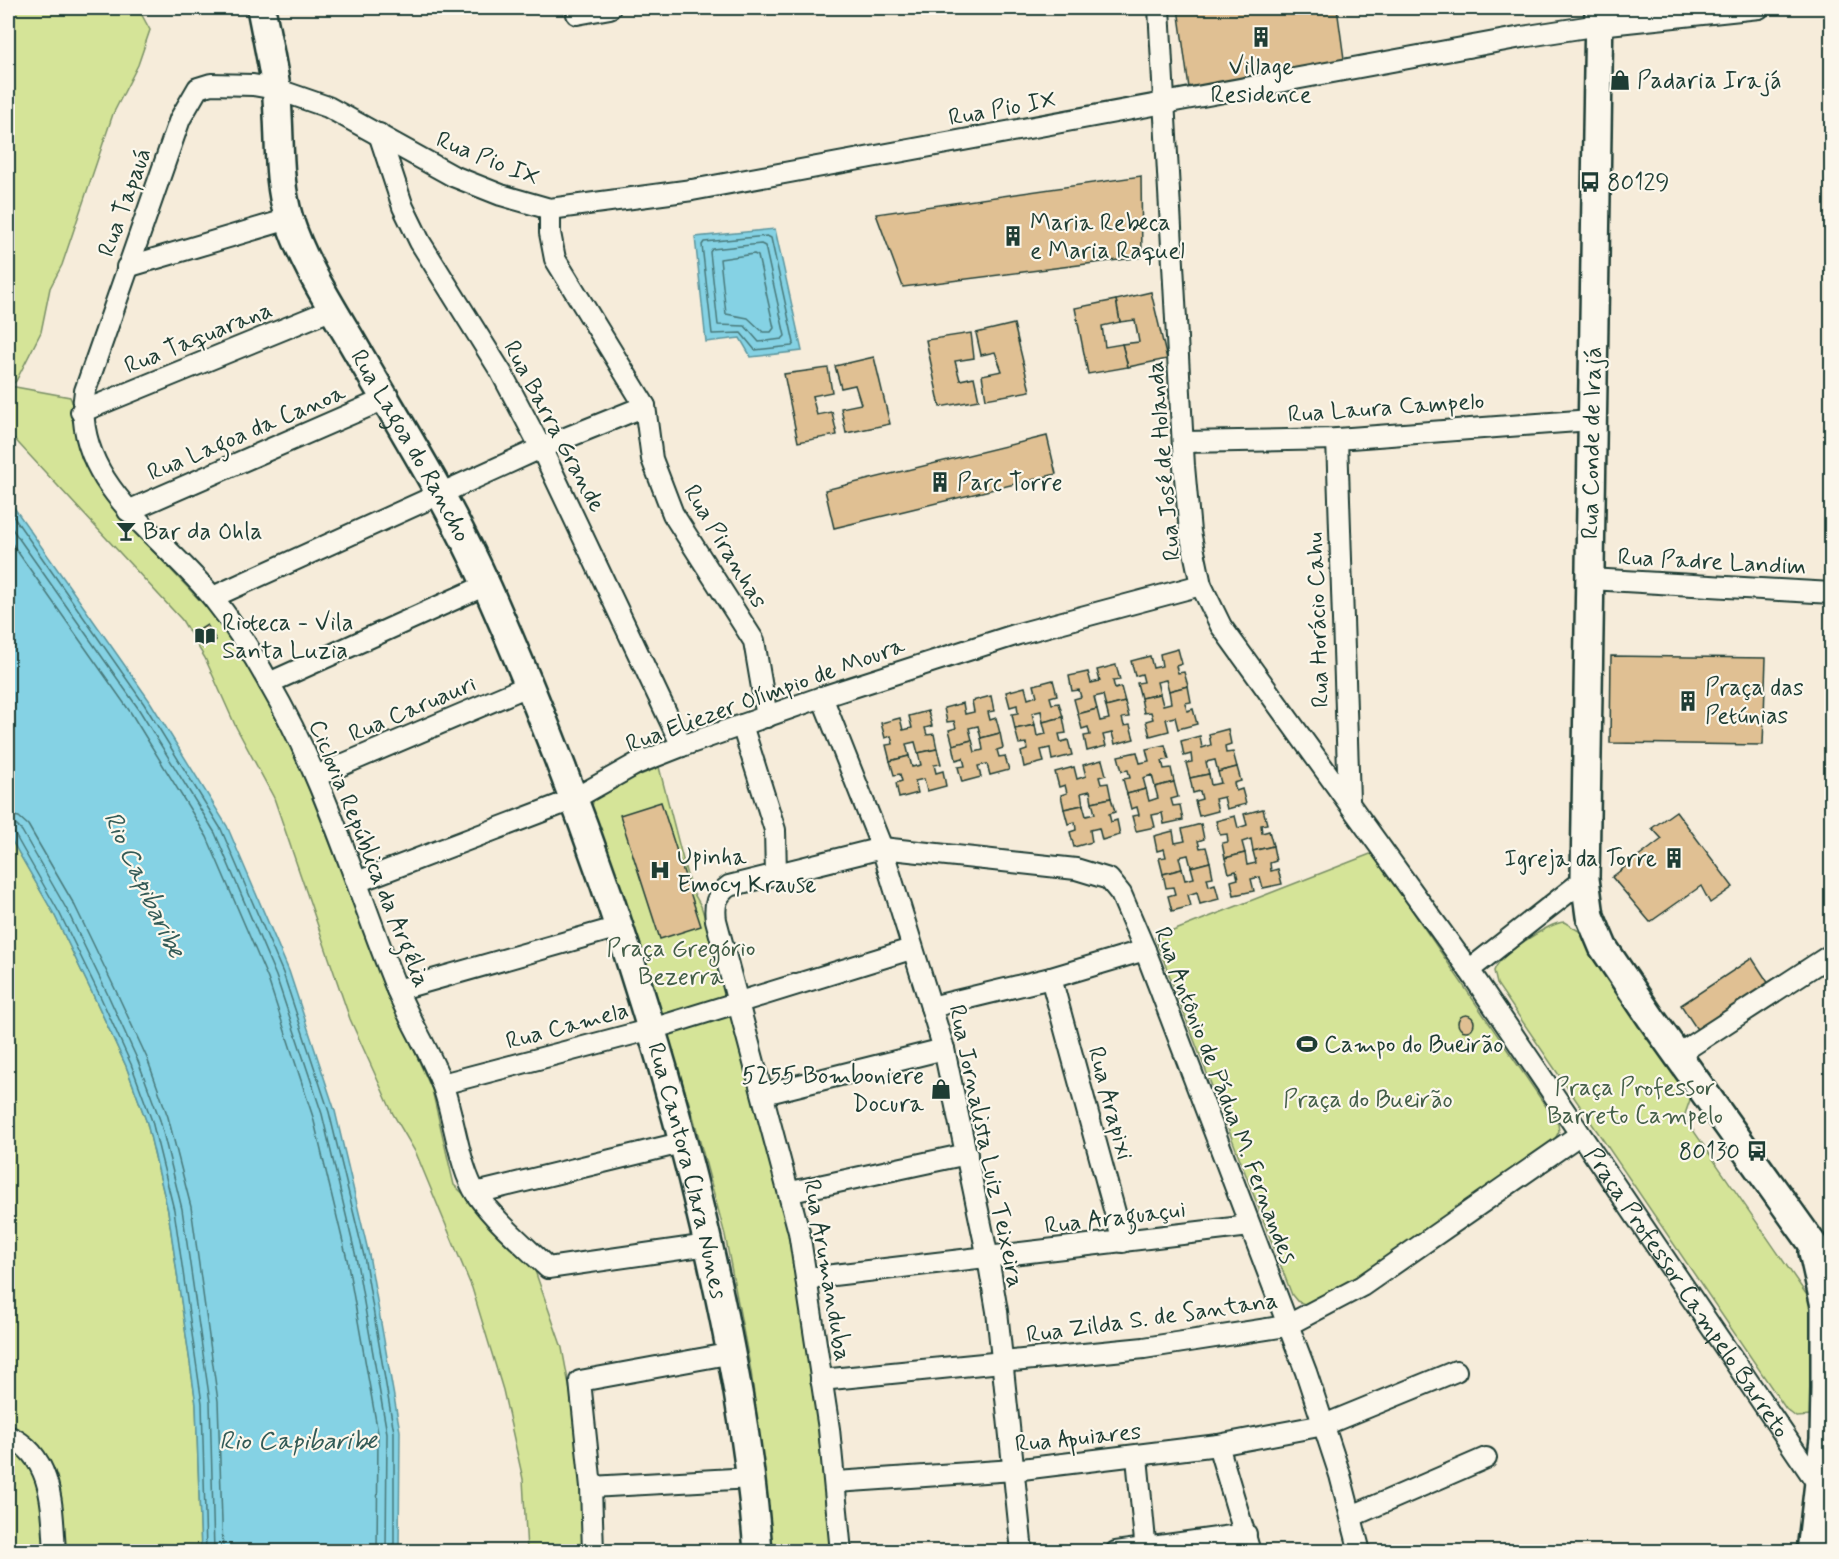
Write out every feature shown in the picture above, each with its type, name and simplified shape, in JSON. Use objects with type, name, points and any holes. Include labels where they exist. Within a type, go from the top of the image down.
[{"type":"street","name":"Rua Lagoa do Rancho","points":[[261,8],[276,88],[279,160],[289,219],[333,309],[439,494],[486,585],[572,800]]},
{"type":"street","points":[[577,14],[610,8]]},
{"type":"street","name":"Rua José de Holanda","points":[[1159,8],[1190,532],[1201,585],[1221,626],[1245,662],[1348,800],[1469,970]]},
{"type":"street","name":"Rua Pio IX","points":[[276,88],[328,107],[453,176],[501,195],[550,209],[692,190],[1163,105],[1599,16],[1759,8]]},
{"type":"street","name":"Rua Conde de Irajá","points":[[1585,879],[1599,16]]},
{"type":"street","name":"Rua Tapauá","points":[[81,412],[85,391],[180,119],[198,88],[211,84],[242,84],[276,88]]},
{"type":"street","name":"Rua Barra Grande","points":[[379,134],[403,207],[420,242],[501,372],[541,448],[682,746]]},
{"type":"street","name":"Rua Piranhas","points":[[550,209],[550,233],[555,260],[645,406],[651,459],[673,514],[754,641],[767,717]]},
{"type":"street","points":[[127,267],[289,219]]},
{"type":"street","name":"Rua Taquarana","points":[[81,412],[333,309]]},
{"type":"street","name":"Rua Lagoa da Canoa","points":[[128,511],[385,399]]},
{"type":"street","points":[[213,597],[541,448],[645,406]]},
{"type":"street","name":"Ciclovia República da Argélia","points":[[81,412],[94,455],[106,480],[128,511],[213,597],[269,683],[316,776],[397,990],[442,1084],[467,1173],[476,1193],[548,1268],[708,1245]]},
{"type":"street","name":"Rua Laura Campelo","points":[[1184,442],[1337,439],[1591,420]]},
{"type":"street","name":"Rua Horácio Cahu","points":[[1337,439],[1348,800]]},
{"type":"street","name":"Rua Padre Landim","points":[[1590,579],[1832,593]]},
{"type":"street","points":[[269,683],[486,585]]},
{"type":"street","name":"Rua Eliezer Olímpio de Moura","points":[[357,882],[572,800],[636,764],[682,746],[822,697],[1018,634],[1201,585]]},
{"type":"street","name":"Rua Caruauri","points":[[316,776],[528,686]]},
{"type":"street","name":"Rua Jornalista Luiz Teixeira","points":[[822,697],[882,848],[911,949],[944,1049],[968,1154],[988,1258],[1003,1363],[1022,1551]]},
{"type":"street","points":[[742,725],[775,830],[776,874]]},
{"type":"street","name":"Rua Cantora Clara Nunes","points":[[572,800],[619,927],[685,1142],[733,1353],[751,1478],[758,1551]]},
{"type":"street","name":"Rua Antônio de Pádua M. Fernandes","points":[[776,874],[882,848],[1076,869],[1109,879],[1121,894],[1145,950],[1286,1326],[1306,1372],[1352,1516],[1360,1551]]},
{"type":"street","name":"Rua Arumanduba","points":[[776,874],[729,886],[716,899],[716,920],[791,1192],[808,1278],[836,1482],[841,1551]]},
{"type":"street","points":[[1469,970],[1585,879]]},
{"type":"street","points":[[1585,879],[1590,916],[1603,947],[1677,1055],[1832,1271]]},
{"type":"street","points":[[397,990],[619,927]]},
{"type":"street","name":"Rua Camela","points":[[442,1084],[652,1029],[911,949]]},
{"type":"street","points":[[931,1007],[1051,978],[1145,950]]},
{"type":"street","points":[[1677,1055],[1832,954]]},
{"type":"street","name":"Praça Professor Campelo Barreto","points":[[1469,970],[1579,1135],[1825,1490]]},
{"type":"street","name":"Rua Arapixi","points":[[1051,978],[1123,1242]]},
{"type":"street","points":[[764,1094],[944,1049]]},
{"type":"street","name":"Rua Zilda S. de Santana","points":[[821,1380],[1144,1348],[1286,1326],[1362,1286],[1579,1135]]},
{"type":"street","points":[[476,1193],[685,1142]]},
{"type":"street","points":[[791,1192],[968,1154]]},
{"type":"street","name":"Rua Araguaçui","points":[[808,1278],[1250,1226]]},
{"type":"street","points":[[1810,1242],[1825,1306],[1828,1430],[1825,1490],[1811,1551]]},
{"type":"street","points":[[593,1551],[591,1487],[580,1381],[733,1353]]},
{"type":"street","name":"Rua Apuiares","points":[[836,1482],[1014,1470],[1137,1457],[1218,1445],[1324,1425],[1456,1371]]},
{"type":"street","points":[[8,1436],[19,1441],[31,1451],[44,1472],[51,1493],[55,1551]]},
{"type":"street","points":[[1116,1551],[1248,1543],[1218,1445]]},
{"type":"street","points":[[1137,1457],[1146,1550]]},
{"type":"street","points":[[1352,1516],[1486,1458]]},
{"type":"street","points":[[591,1487],[751,1478]]},
{"type":"green space","points":[[8,8],[138,8],[150,30],[138,65],[113,114],[62,265],[50,288],[41,332],[16,381],[10,386],[70,397],[74,406],[74,424],[82,460],[107,497],[155,553],[244,647],[275,703],[390,997],[432,1090],[454,1185],[512,1239],[533,1265],[562,1348],[588,1487],[591,1551],[527,1551],[523,1479],[503,1390],[472,1288],[416,1153],[393,1114],[350,1019],[274,798],[235,725],[205,658],[182,620],[8,432]]},
{"type":"green space","name":"Praça Gregório Bezerra","points":[[659,767],[690,887],[701,906],[714,946],[801,1274],[835,1551],[770,1551],[765,1479],[751,1371],[725,1235],[692,1112],[592,807],[594,797],[600,792]]},
{"type":"green space","points":[[8,834],[55,916],[96,1001],[126,1066],[147,1123],[168,1211],[196,1404],[201,1551],[8,1551]]},
{"type":"green space","name":"Praça do Bueirão","points":[[1373,853],[1558,1124],[1559,1131],[1554,1141],[1372,1270],[1307,1305],[1297,1301],[1292,1295],[1155,938]]},
{"type":"green space","name":"Praça Professor Barreto Campelo","points":[[1564,922],[1579,931],[1691,1097],[1684,1117],[1822,1317],[1812,1416],[1796,1417],[1786,1409],[1497,984],[1494,971],[1504,957],[1536,934]]},
{"type":"water","points":[[775,229],[802,351],[751,357],[740,338],[706,342],[695,237]]},
{"type":"water","name":"Rio Capibaribe","points":[[8,499],[149,700],[227,826],[289,971],[335,1111],[369,1255],[400,1431],[399,1551],[201,1551],[196,1404],[168,1211],[147,1123],[126,1066],[96,1001],[55,916],[8,834]]},
{"type":"building","name":"Village Residence","points":[[1178,8],[1337,8],[1345,66],[1189,88]]},
{"type":"building","name":"Maria Rebeca e Maria Raquel","points":[[1141,176],[1142,257],[903,287],[876,214]]},
{"type":"building","points":[[1151,292],[1167,359],[1128,367],[1122,344],[1139,342],[1135,320],[1120,322],[1116,300]]},
{"type":"building","points":[[1116,300],[1120,322],[1102,326],[1105,347],[1122,344],[1128,367],[1088,374],[1075,308]]},
{"type":"building","points":[[1014,324],[1030,391],[986,399],[982,375],[1002,371],[995,352],[981,355],[976,333]]},
{"type":"building","points":[[971,333],[974,358],[955,361],[960,380],[974,377],[979,400],[940,407],[926,340]]},
{"type":"building","points":[[874,357],[890,424],[846,433],[841,408],[861,404],[855,385],[841,388],[835,366]]},
{"type":"building","points":[[828,368],[832,392],[812,396],[817,415],[832,412],[837,435],[798,442],[784,374]]},
{"type":"building","name":"Parc Torre","points":[[1047,436],[1056,474],[834,528],[825,490]]},
{"type":"building","name":"Rioteca - Vila Santa Luzia","points":[[207,625],[216,640],[203,648],[194,633]]},
{"type":"building","points":[[1178,649],[1182,664],[1176,666],[1178,673],[1184,672],[1188,686],[1169,691],[1166,680],[1157,682],[1160,694],[1141,698],[1137,683],[1144,682],[1142,674],[1135,676],[1131,661],[1150,656],[1153,668],[1162,666],[1160,654]]},
{"type":"building","name":"Praça das Petúnias","points":[[1611,656],[1766,658],[1763,745],[1610,743]]},
{"type":"building","points":[[1116,665],[1120,680],[1113,681],[1115,689],[1121,687],[1125,702],[1106,707],[1103,695],[1094,697],[1097,709],[1078,714],[1074,699],[1081,697],[1079,690],[1072,691],[1069,676],[1088,672],[1091,683],[1100,681],[1097,670]]},
{"type":"building","points":[[1053,680],[1057,695],[1050,697],[1052,704],[1059,703],[1063,717],[1043,722],[1041,711],[1032,713],[1035,725],[1015,729],[1012,714],[1018,713],[1017,705],[1010,707],[1006,692],[1025,687],[1028,699],[1037,696],[1034,685]]},
{"type":"building","points":[[1188,686],[1191,702],[1185,703],[1187,711],[1193,709],[1197,724],[1178,729],[1175,717],[1166,719],[1169,731],[1150,736],[1146,721],[1153,719],[1151,712],[1144,713],[1141,698],[1160,694],[1163,705],[1171,703],[1169,691]]},
{"type":"building","points":[[991,696],[994,711],[988,712],[990,720],[996,718],[1000,733],[981,738],[978,726],[969,728],[972,740],[953,745],[949,730],[956,728],[954,721],[947,722],[944,708],[963,703],[965,714],[974,712],[972,701]]},
{"type":"building","points":[[1125,702],[1129,717],[1122,718],[1124,726],[1130,725],[1134,739],[1115,744],[1112,733],[1103,735],[1106,746],[1087,751],[1084,736],[1090,735],[1088,727],[1082,729],[1078,714],[1097,709],[1100,721],[1109,719],[1106,707]]},
{"type":"building","points":[[928,711],[932,726],[925,728],[927,735],[934,734],[937,749],[918,753],[915,742],[906,744],[909,756],[890,761],[886,745],[893,744],[891,736],[885,738],[881,723],[900,718],[903,730],[912,728],[909,716]]},
{"type":"building","points":[[1063,717],[1066,733],[1059,734],[1061,742],[1068,740],[1072,755],[1052,760],[1050,748],[1041,750],[1044,762],[1024,767],[1021,752],[1027,750],[1026,743],[1019,744],[1015,729],[1035,725],[1037,736],[1046,734],[1043,722]]},
{"type":"building","points":[[1228,729],[1231,744],[1225,746],[1226,753],[1233,752],[1237,767],[1218,772],[1215,760],[1206,762],[1209,774],[1190,778],[1186,763],[1192,762],[1191,754],[1184,756],[1181,741],[1200,736],[1202,748],[1211,745],[1209,734]]},
{"type":"building","points":[[1000,733],[1003,748],[997,750],[999,757],[1005,756],[1009,770],[990,775],[987,764],[978,766],[981,777],[962,782],[958,767],[965,766],[963,758],[956,760],[953,745],[972,740],[975,752],[983,750],[981,738]]},
{"type":"building","points":[[1165,745],[1169,759],[1162,761],[1164,769],[1171,768],[1174,782],[1155,787],[1152,775],[1143,778],[1146,789],[1127,794],[1123,779],[1130,778],[1128,770],[1122,771],[1118,756],[1137,752],[1140,763],[1149,761],[1146,749]]},
{"type":"building","points":[[937,749],[941,764],[934,765],[936,773],[943,771],[946,786],[927,791],[924,779],[915,781],[918,793],[899,798],[896,783],[902,781],[900,774],[894,775],[890,761],[909,756],[912,767],[921,765],[918,753]]},
{"type":"building","points":[[1102,760],[1106,775],[1099,777],[1101,784],[1108,783],[1111,798],[1092,802],[1090,791],[1081,793],[1083,805],[1064,809],[1061,795],[1067,793],[1065,785],[1059,787],[1055,772],[1074,767],[1077,779],[1086,776],[1083,765]]},
{"type":"building","points":[[1237,767],[1241,781],[1234,783],[1236,791],[1242,789],[1246,804],[1227,809],[1224,797],[1215,799],[1218,811],[1199,816],[1195,801],[1202,799],[1200,791],[1193,793],[1190,778],[1209,774],[1211,785],[1221,783],[1218,772]]},
{"type":"building","points":[[1174,782],[1178,797],[1171,799],[1173,806],[1180,805],[1183,820],[1164,824],[1162,813],[1152,815],[1155,827],[1136,831],[1132,816],[1139,815],[1137,807],[1131,809],[1127,794],[1146,789],[1149,801],[1158,798],[1155,787]]},
{"type":"building","points":[[1111,798],[1115,812],[1109,814],[1111,822],[1117,820],[1120,835],[1102,840],[1099,828],[1090,830],[1092,842],[1074,847],[1070,832],[1076,830],[1075,822],[1068,824],[1064,809],[1083,805],[1086,816],[1095,814],[1092,802]]},
{"type":"building","name":"Upinha Emocy Krause","points":[[661,802],[701,926],[660,939],[620,815]]},
{"type":"building","points":[[1263,809],[1267,824],[1261,825],[1262,833],[1269,831],[1273,846],[1253,851],[1251,839],[1242,842],[1245,853],[1225,858],[1222,843],[1228,842],[1227,834],[1220,835],[1216,821],[1235,816],[1238,828],[1247,825],[1244,814]]},
{"type":"building","name":"Igreja da Torre","points":[[1676,811],[1733,887],[1710,903],[1701,886],[1650,922],[1612,877],[1662,839],[1652,828]]},
{"type":"building","points":[[1201,824],[1204,839],[1198,841],[1200,848],[1206,847],[1210,862],[1191,867],[1188,855],[1179,857],[1182,869],[1163,874],[1159,858],[1166,857],[1164,849],[1157,851],[1154,836],[1173,831],[1175,843],[1185,841],[1182,829]]},
{"type":"building","points":[[1273,846],[1276,861],[1270,863],[1271,871],[1278,869],[1282,884],[1263,888],[1260,877],[1251,879],[1254,891],[1234,895],[1231,881],[1238,879],[1236,871],[1229,873],[1225,858],[1245,853],[1247,865],[1256,863],[1253,851]]},
{"type":"building","points":[[1210,862],[1213,877],[1207,878],[1209,886],[1215,884],[1219,899],[1200,904],[1197,892],[1188,895],[1191,906],[1172,911],[1168,896],[1175,894],[1173,887],[1166,888],[1163,874],[1182,869],[1185,880],[1194,878],[1191,867]]},
{"type":"building","points":[[1752,958],[1771,987],[1700,1034],[1681,1005]]},
{"type":"building","points":[[1463,1015],[1469,1015],[1474,1023],[1472,1029],[1463,1031],[1458,1026],[1458,1020]]},
{"type":"place","name":"Village Residence","points":[[1261,37]]},
{"type":"place","name":"Padaria Irajá","points":[[1620,80]]},
{"type":"place","name":"80129","points":[[1590,182]]},
{"type":"place","name":"Maria Rebeca e Maria Raquel","points":[[1013,236]]},
{"type":"place","name":"Parc Torre","points":[[940,482]]},
{"type":"place","name":"Bar da Ohla","points":[[126,531]]},
{"type":"place","name":"Rioteca - Vila Santa Luzia","points":[[205,636]]},
{"type":"place","name":"Praça das Petúnias","points":[[1688,701]]},
{"type":"place","name":"Igreja da Torre","points":[[1674,858]]},
{"type":"place","name":"Upinha Emocy Krause","points":[[660,870]]},
{"type":"place","name":"Campo do Bueirão","points":[[1307,1044]]},
{"type":"place","name":"5255 Bomboniere Docura","points":[[941,1089]]},
{"type":"place","name":"80130","points":[[1757,1151]]}]
